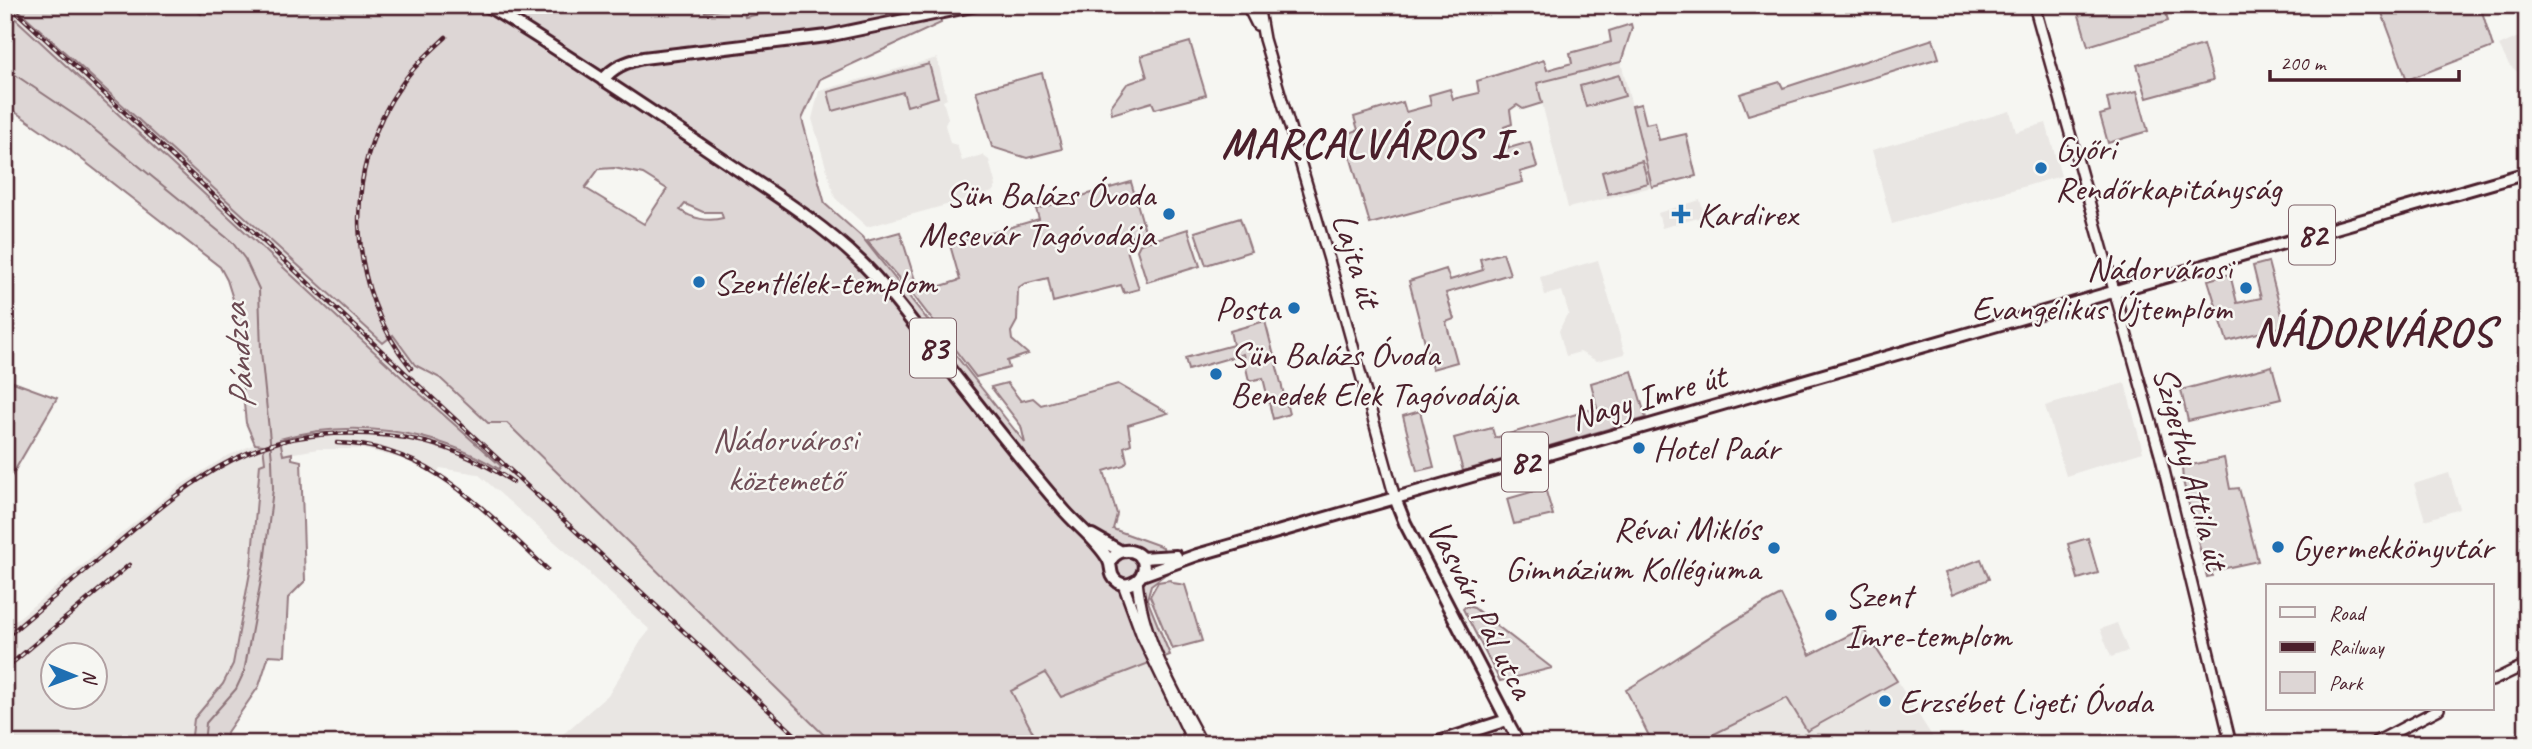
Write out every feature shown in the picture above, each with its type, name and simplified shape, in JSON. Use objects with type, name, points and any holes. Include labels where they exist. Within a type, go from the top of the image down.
[{"type":"main road","name":"83","points":[[486,5],[772,192],[833,236],[863,264],[896,302],[1050,495],[1110,562],[1111,575],[1123,584],[1139,578]]},
{"type":"main road","points":[[603,80],[608,73],[624,63],[643,58],[827,36],[977,5]]},
{"type":"main road","name":"82","points":[[2114,292],[2527,173]]},
{"type":"main road","name":"Nagy Imre út","points":[[1139,578],[1197,555],[2114,292]]},
{"type":"main road","name":"Vasvári Pál utca","points":[[1395,498],[1405,523],[1507,720]]},
{"type":"main road","name":"83","points":[[1080,528],[1120,551],[1133,551],[1142,558]]},
{"type":"main road","points":[[1110,562],[1120,551]]},
{"type":"main road","name":"Nagy Imre út","points":[[1142,558],[1197,555]]},
{"type":"main road","points":[[1139,578],[1142,558]]},
{"type":"main road","points":[[1432,744],[1507,720]]},
{"type":"street","name":"Lajta út","points":[[1247,5],[1264,39]]},
{"type":"street","name":"Lajta út","points":[[1258,5],[1264,39],[1395,498]]},
{"type":"street","name":"Szigethy Attila út","points":[[2034,5],[2167,479],[2231,744]]},
{"type":"street","points":[[1139,578],[1140,612],[1147,632],[1202,744]]},
{"type":"street","points":[[1123,584],[1142,636],[1194,744]]},
{"type":"street","points":[[2494,680],[2527,664]]},
{"type":"street","points":[[2372,744],[2437,710]]},
{"type":"street","name":"Vasvári Pál utca","points":[[1507,720],[1520,744]]},
{"type":"shaded area","points":[[5,5],[13,5],[382,342],[393,335],[415,364],[440,378],[488,423],[506,423],[833,744],[552,744],[609,694],[650,630],[478,474],[440,468],[436,475],[406,460],[363,449],[318,449],[283,455],[280,439],[291,436],[334,429],[380,430],[422,436],[479,457],[499,468],[5,9]]},
{"type":"shaded area","points":[[2527,33],[2527,79],[2509,65],[2499,46]]},
{"type":"shaded area","points":[[937,58],[947,99],[943,101],[948,118],[945,125],[950,143],[957,145],[962,161],[982,155],[989,160],[996,186],[993,192],[867,227],[835,198],[812,119],[819,91]]},
{"type":"shaded area","points":[[1621,62],[1652,187],[1568,208],[1537,83]]},
{"type":"shaded area","points":[[2010,111],[2016,132],[2046,123],[2061,176],[1892,224],[1872,150]]},
{"type":"shaded area","name":"Kardirex","points":[[1700,200],[1705,216],[1662,228],[1658,213]]},
{"type":"shaded area","points":[[1598,260],[1625,354],[1597,361],[1580,352],[1566,356],[1559,331],[1569,314],[1562,291],[1545,295],[1540,277]]},
{"type":"shaded area","points":[[2125,383],[2143,452],[2066,476],[2045,406]]},
{"type":"shaded area","points":[[255,444],[263,445],[265,462],[260,464],[251,567],[233,664],[223,684],[194,719],[191,744],[5,744],[5,629],[179,486],[225,457]]},
{"type":"shaded area","points":[[2449,473],[2460,509],[2425,520],[2414,484]]},
{"type":"shaded area","points":[[2117,623],[2128,651],[2111,657],[2100,629]]},
{"type":"shaded area","points":[[1159,658],[1202,744],[977,744],[1010,692],[1046,673],[1061,697]]},
{"type":"shaded area","points":[[1897,681],[1937,744],[1694,744],[1788,697],[1807,731]]},
{"type":"shaded area","points":[[1507,720],[1520,744],[1432,744]]},
{"type":"green space","name":"Nádorvárosi köztemető","points":[[13,5],[186,5],[201,14],[207,5],[704,5],[705,12],[743,6],[745,17],[770,12],[769,5],[937,5],[941,23],[820,79],[802,119],[825,204],[862,237],[1025,443],[1021,426],[991,387],[1007,383],[1021,401],[1033,398],[1041,405],[1118,384],[1168,413],[1128,425],[1131,444],[1124,447],[1127,461],[1124,465],[1104,471],[1117,514],[1113,529],[1163,547],[1168,572],[1151,585],[1147,599],[1170,655],[1061,697],[1045,673],[1011,691],[1039,744],[833,744],[507,423],[488,423],[440,378],[415,365],[393,335],[383,343]],"holes":[[[614,168],[643,174],[667,189],[644,224],[585,188],[599,169]],[[685,204],[703,212],[721,212],[723,218],[695,218],[680,210]]]},
{"type":"green space","points":[[2076,5],[2164,5],[2168,21],[2088,46]]},
{"type":"green space","points":[[2379,5],[2480,5],[2493,47],[2407,80]]},
{"type":"green space","points":[[5,9],[501,466],[499,469],[448,445],[393,432],[336,429],[280,439],[283,455],[292,453],[292,459],[301,461],[305,581],[288,598],[285,656],[269,655],[259,686],[227,732],[226,744],[191,744],[194,719],[223,684],[233,664],[251,567],[260,464],[265,462],[263,445],[255,444],[246,423],[233,299],[220,267],[66,147],[5,105]]},
{"type":"green space","points":[[1631,24],[1621,62],[1537,83],[1542,103],[1523,109],[1517,105],[1510,110],[1512,124],[1504,127],[1509,148],[1530,142],[1537,167],[1520,172],[1523,182],[1370,224],[1344,135],[1358,130],[1354,117],[1403,102],[1406,112],[1431,105],[1429,95],[1450,89],[1453,99],[1479,93],[1477,81],[1544,60],[1547,70],[1572,63],[1570,53],[1611,42],[1609,31]]},
{"type":"green space","points":[[1933,39],[1939,58],[1748,115],[1740,94],[1780,82],[1783,88]]},
{"type":"green space","points":[[1190,42],[1206,95],[1155,109],[1152,102],[1112,114],[1111,106],[1127,84],[1147,77],[1141,56]]},
{"type":"green space","points":[[2203,45],[2213,80],[2147,98],[2137,65]]},
{"type":"green space","points":[[929,64],[938,97],[907,106],[903,92],[833,111],[828,92]]},
{"type":"green space","points":[[1042,73],[1062,149],[1027,158],[992,147],[976,91]]},
{"type":"green space","points":[[1619,75],[1625,96],[1586,107],[1580,86]]},
{"type":"green space","points":[[2137,91],[2148,131],[2108,143],[2100,115],[2110,112],[2107,98]]},
{"type":"green space","points":[[1641,104],[1646,124],[1655,122],[1659,140],[1686,134],[1696,176],[1652,187],[1632,106]]},
{"type":"green space","points":[[1642,161],[1648,183],[1608,194],[1602,172]]},
{"type":"green space","points":[[1131,182],[1145,231],[1132,236],[1126,247],[1139,289],[1124,293],[1121,285],[1053,302],[1048,278],[1024,284],[1018,288],[1017,321],[1011,332],[1012,340],[1028,354],[1007,361],[1009,368],[976,377],[913,295],[867,241],[900,232],[919,293],[960,280],[950,245],[1039,219],[1036,209]]},
{"type":"green space","points":[[1240,218],[1251,251],[1206,265],[1195,232]]},
{"type":"green space","points":[[1188,229],[1200,266],[1147,282],[1137,250],[1140,244]]},
{"type":"green space","points":[[1503,253],[1510,274],[1446,293],[1454,319],[1446,322],[1457,362],[1432,369],[1409,281],[1446,269],[1450,280],[1483,270],[1480,259]]},
{"type":"green space","points":[[2268,262],[2285,326],[2227,341],[2208,280],[2230,274],[2237,303],[2261,298],[2253,266]]},
{"type":"green space","points":[[1265,321],[1289,414],[1273,419],[1263,378],[1249,381],[1243,354],[1188,370],[1185,358],[1233,345],[1230,331]]},
{"type":"green space","points":[[2272,366],[2281,399],[2188,421],[2181,390]]},
{"type":"green space","points":[[1632,371],[1646,418],[1463,471],[1454,438],[1492,428],[1495,438],[1597,408],[1591,383]]},
{"type":"green space","points":[[5,379],[57,398],[5,487]]},
{"type":"green space","points":[[1420,411],[1434,467],[1417,471],[1403,416]]},
{"type":"green space","points":[[2224,458],[2230,489],[2239,488],[2258,561],[2212,571],[2212,576],[2207,577],[2183,481],[2182,467]]},
{"type":"green space","points":[[1545,488],[1553,515],[1514,524],[1507,499]]},
{"type":"green space","points":[[2088,538],[2098,573],[2078,579],[2068,544]]},
{"type":"green space","points":[[1981,559],[1989,579],[1953,594],[1945,573]]},
{"type":"green space","points":[[1170,580],[1185,585],[1202,641],[1172,649],[1150,596],[1158,582]]},
{"type":"green space","points":[[1781,595],[1810,655],[1863,628],[1897,681],[1807,731],[1787,698],[1694,744],[1653,744],[1626,690],[1741,617]]},
{"type":"green space","points":[[1466,606],[1474,608],[1552,668],[1500,681],[1463,609]]},
{"type":"waterway","name":"Pándzsa","points":[[5,68],[85,122],[232,242],[245,259],[259,289],[261,351],[273,489],[264,564],[244,672],[236,689],[206,723],[204,744]]},
{"type":"railway","points":[[9,5],[805,744]]},
{"type":"railway","points":[[411,368],[389,336],[374,302],[364,265],[359,228],[361,190],[369,153],[382,117],[407,77],[446,37]]},
{"type":"railway","points":[[5,638],[177,495],[232,460],[262,447],[329,434],[388,435],[444,448],[480,463],[513,482]]},
{"type":"railway","points":[[337,443],[370,447],[400,455],[428,468],[477,504],[547,569]]},
{"type":"railway","points":[[5,669],[129,565]]},
{"type":"place","name":"Győri Rendőrkapitányság","points":[[2041,168]]},
{"type":"place","name":"Sün Balázs Óvoda Mesevár Tagóvodája","points":[[1169,214]]},
{"type":"place","name":"Kardirex","points":[[1681,214]]},
{"type":"place","name":"Szentlélek-templom","points":[[699,282]]},
{"type":"place","name":"Nádorvárosi Evangélikus Újtemplom","points":[[2246,288]]},
{"type":"place","name":"Posta","points":[[1294,308]]},
{"type":"place","name":"Sün Balázs Óvoda Benedek Elek Tagóvodája","points":[[1216,374]]},
{"type":"place","name":"Hotel Paár","points":[[1639,448]]},
{"type":"place","name":"Gyermekkönyvtár","points":[[2278,547]]},
{"type":"place","name":"Révai Miklós Gimnázium Kollégiuma","points":[[1774,548]]},
{"type":"place","name":"Szent Imre-templom","points":[[1831,615]]},
{"type":"place","name":"Erzsébet Ligeti Óvoda","points":[[1885,701]]},
{"type":"district","name":"MARCALVÁROS I.","points":[[1371,143]]},
{"type":"district","name":"NÁDORVÁROS","points":[[2374,331]]}]
